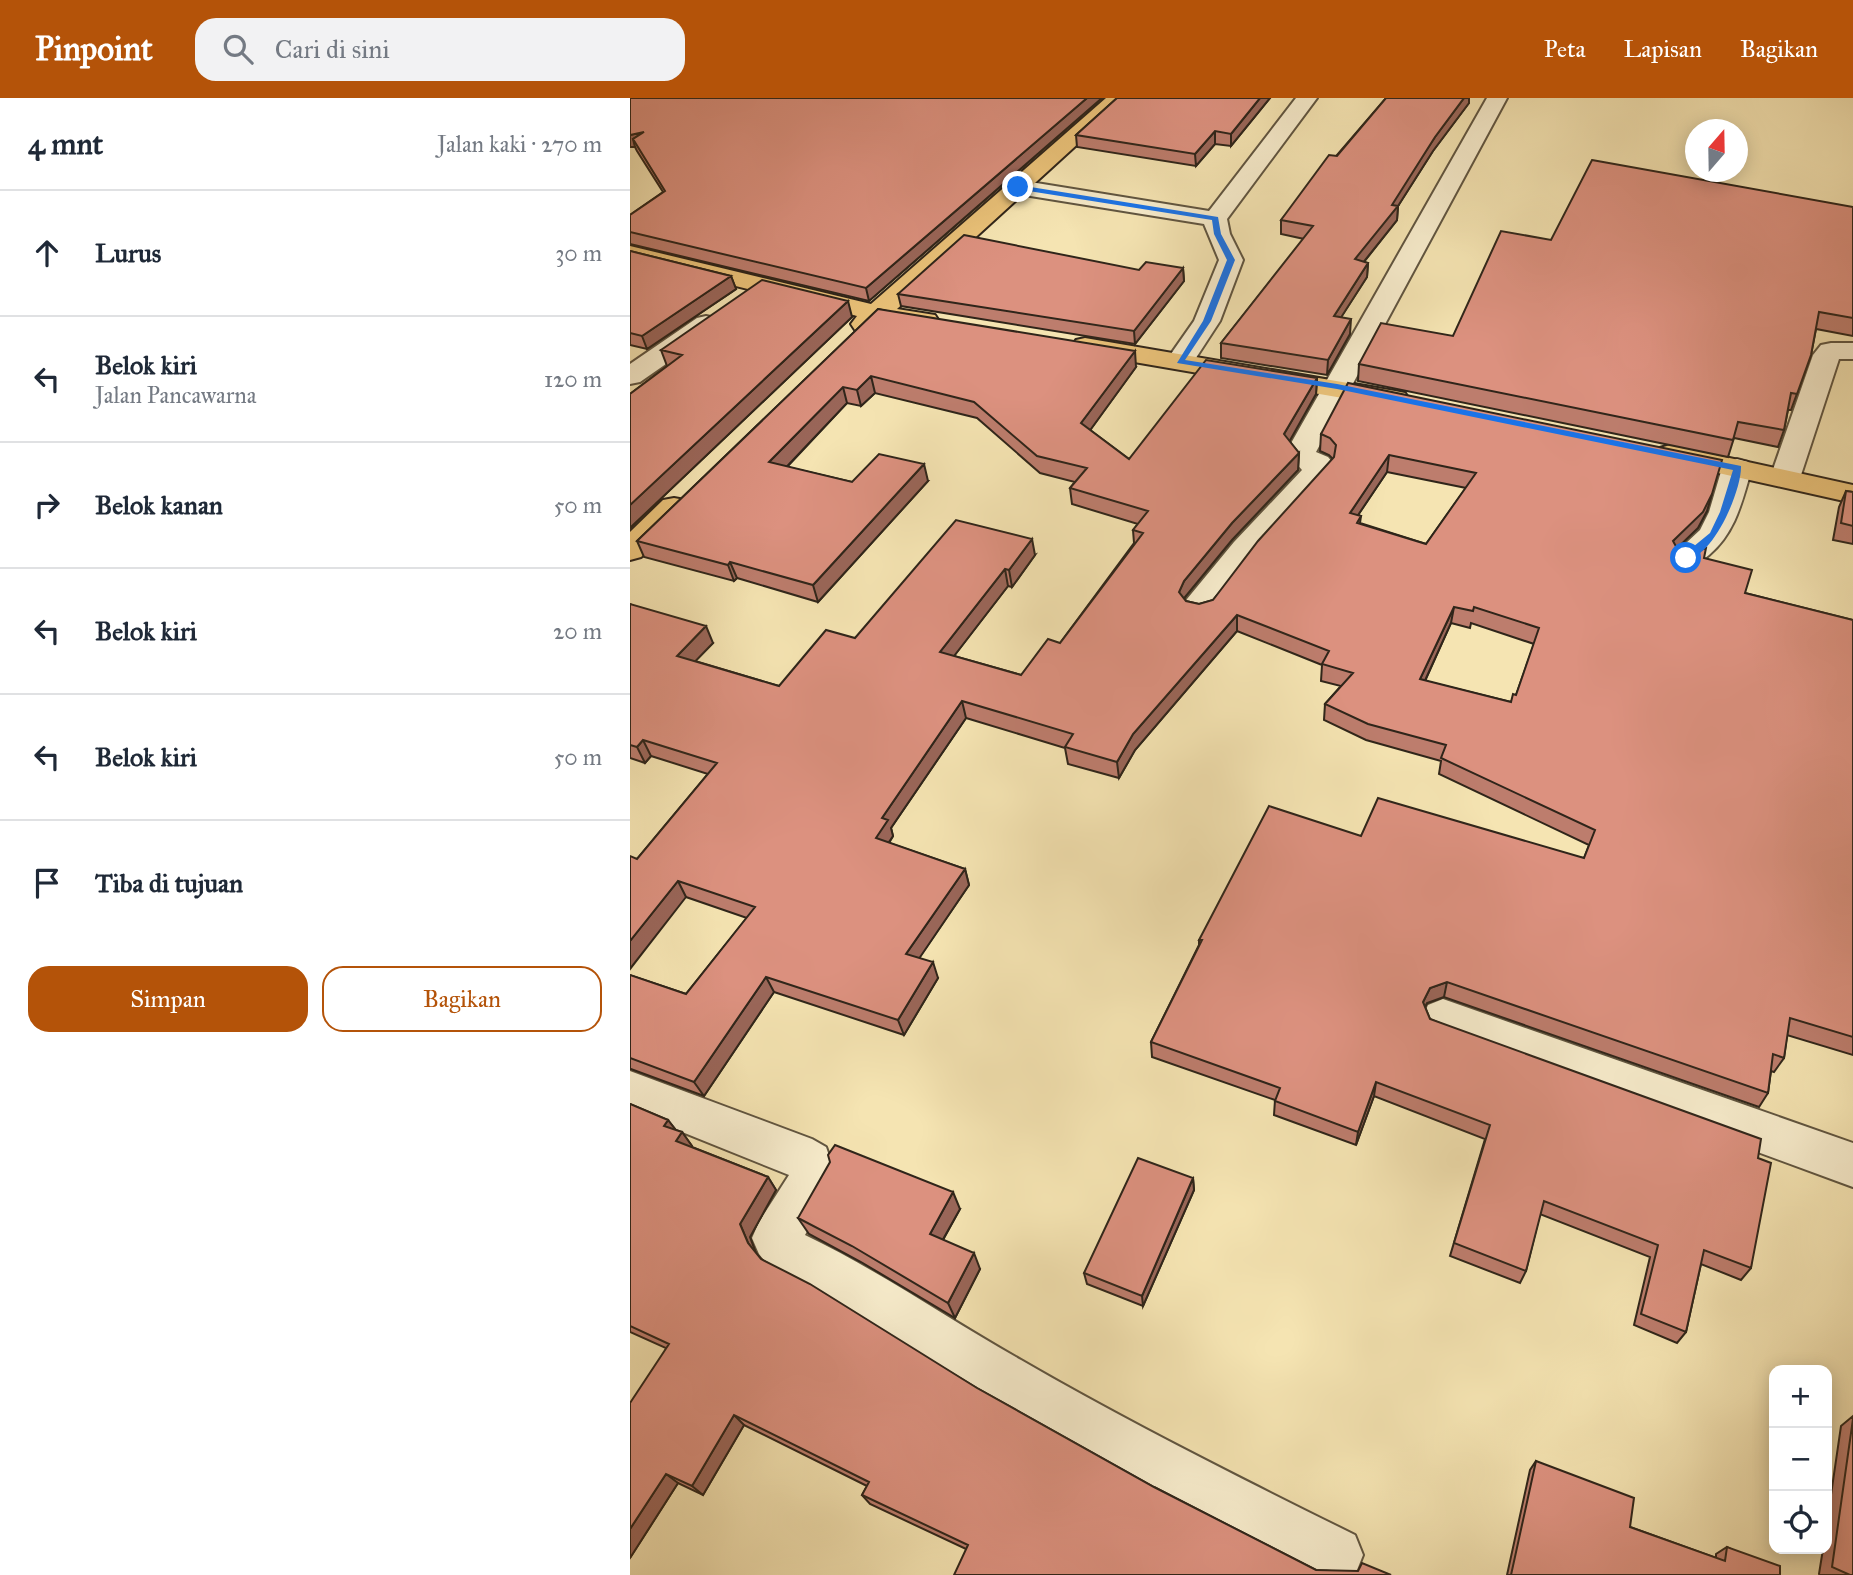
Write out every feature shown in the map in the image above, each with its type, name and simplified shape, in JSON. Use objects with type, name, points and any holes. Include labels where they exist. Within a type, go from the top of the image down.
[{"type":"main road","points":[[846,342],[875,313],[1118,98]]},
{"type":"main road","points":[[630,253],[875,313],[955,326]]},
{"type":"main road","points":[[1060,342],[1415,402]]},
{"type":"main road","points":[[1644,449],[1853,494]]},
{"type":"main road","points":[[630,550],[689,493]]},
{"type":"street","points":[[1180,361],[1207,321],[1231,260],[1218,234],[1215,219],[1307,98]]},
{"type":"street","points":[[1199,607],[1245,549],[1316,472],[1318,463],[1305,458],[1301,452],[1497,98]]},
{"type":"street","points":[[1018,187],[1215,219]]},
{"type":"street","points":[[630,376],[762,285]]},
{"type":"street","points":[[1785,478],[1827,355],[1831,351],[1853,351]]},
{"type":"street","points":[[1686,558],[1713,535],[1724,512],[1737,468]]},
{"type":"street","points":[[1443,1018],[1853,1165]]},
{"type":"street","points":[[630,1091],[796,1154],[810,1162],[814,1178],[776,1238],[788,1252],[837,1276],[992,1371],[1142,1455],[1335,1555]]},
{"type":"building","points":[[630,98],[1087,98],[866,288],[630,232],[630,215],[665,191],[633,139],[644,132],[630,135]]},
{"type":"building","points":[[1117,98],[1260,98],[1231,134],[1215,131],[1195,154],[1076,135]]},
{"type":"building","points":[[1386,98],[1464,98],[1435,137],[1392,205],[1398,206],[1355,259],[1368,263],[1334,316],[1351,319],[1328,360],[1221,343],[1313,226],[1281,220],[1329,155],[1337,156]]},
{"type":"building","points":[[1592,160],[1685,177],[1685,182],[1714,182],[1853,207],[1853,318],[1819,312],[1811,355],[1797,394],[1791,393],[1784,430],[1738,422],[1733,440],[1359,364],[1381,323],[1453,336],[1501,231],[1551,240]]},
{"type":"building","points":[[964,235],[1139,270],[1146,262],[1183,268],[1134,331],[898,294]]},
{"type":"building","points":[[630,251],[731,276],[642,336],[630,333]]},
{"type":"building","points":[[762,280],[848,301],[630,505],[630,394],[682,355],[661,350]]},
{"type":"building","points":[[878,309],[1135,351],[1081,423],[1129,459],[1206,360],[1317,378],[1284,434],[1299,453],[1232,523],[1184,581],[1179,592],[1186,601],[1199,604],[1213,600],[1258,541],[1334,457],[1336,445],[1321,434],[1348,383],[1722,460],[1712,494],[1703,512],[1673,541],[1678,550],[1695,552],[1706,548],[1704,558],[1752,570],[1745,593],[1853,620],[1853,1037],[1790,1018],[1784,1058],[1773,1054],[1768,1093],[1447,982],[1430,988],[1423,1002],[1430,1019],[1761,1139],[1758,1158],[1771,1163],[1751,1268],[1704,1250],[1686,1332],[1641,1314],[1658,1245],[1544,1201],[1526,1271],[1454,1243],[1490,1125],[1376,1082],[1358,1132],[1275,1101],[1280,1088],[1151,1042],[1202,940],[1199,940],[1269,806],[1361,836],[1378,798],[1584,858],[1595,830],[1441,758],[1446,745],[1368,724],[1325,704],[1353,673],[1322,664],[1329,651],[1237,615],[1133,734],[1117,762],[1065,747],[1073,734],[962,701],[882,818],[888,820],[876,838],[965,869],[906,954],[933,962],[898,1020],[766,977],[694,1082],[630,1058],[630,975],[686,994],[755,907],[678,881],[630,941],[630,856],[637,859],[717,763],[643,740],[637,747],[630,745],[630,604],[706,626],[677,656],[779,686],[826,630],[855,638],[956,520],[1032,539],[940,652],[1021,675],[1048,639],[1060,643],[1143,533],[1133,530],[1148,511],[1070,488],[1087,468],[1037,456],[974,402],[871,376],[857,390],[843,387],[769,462],[852,482],[879,454],[924,464],[813,585],[730,562],[728,565],[637,541]],"holes":[[[1389,455],[1476,473],[1426,544],[1357,523],[1361,516],[1350,513]],[[1454,607],[1473,611],[1474,607],[1539,628],[1516,695],[1513,694],[1511,702],[1420,679]]]},
{"type":"building","points":[[1846,491],[1853,492],[1853,526],[1841,523]]},
{"type":"building","points":[[630,1104],[668,1120],[664,1126],[682,1132],[676,1141],[768,1177],[740,1224],[748,1243],[761,1259],[810,1284],[977,1388],[1154,1487],[1316,1570],[1358,1571],[1362,1563],[1391,1575],[954,1575],[968,1545],[862,1495],[869,1482],[734,1415],[692,1486],[666,1474],[630,1529],[630,1403],[669,1344],[630,1326]]},
{"type":"building","points":[[835,1145],[953,1192],[930,1234],[974,1253],[948,1303],[852,1246],[798,1218],[830,1162],[828,1155]]},
{"type":"building","points":[[1138,1158],[1193,1178],[1142,1296],[1084,1273]]},
{"type":"building","points":[[1853,1419],[1853,1575],[1850,1575],[1832,1567]]},
{"type":"building","points":[[1536,1461],[1634,1498],[1630,1527],[1725,1561],[1727,1547],[1780,1566],[1780,1575],[1511,1575]]},
{"type":"route","points":[[1018,187],[1215,219],[1218,234],[1231,260],[1207,321],[1180,361],[1337,387],[1737,468],[1724,512],[1713,535],[1686,558]]}]
